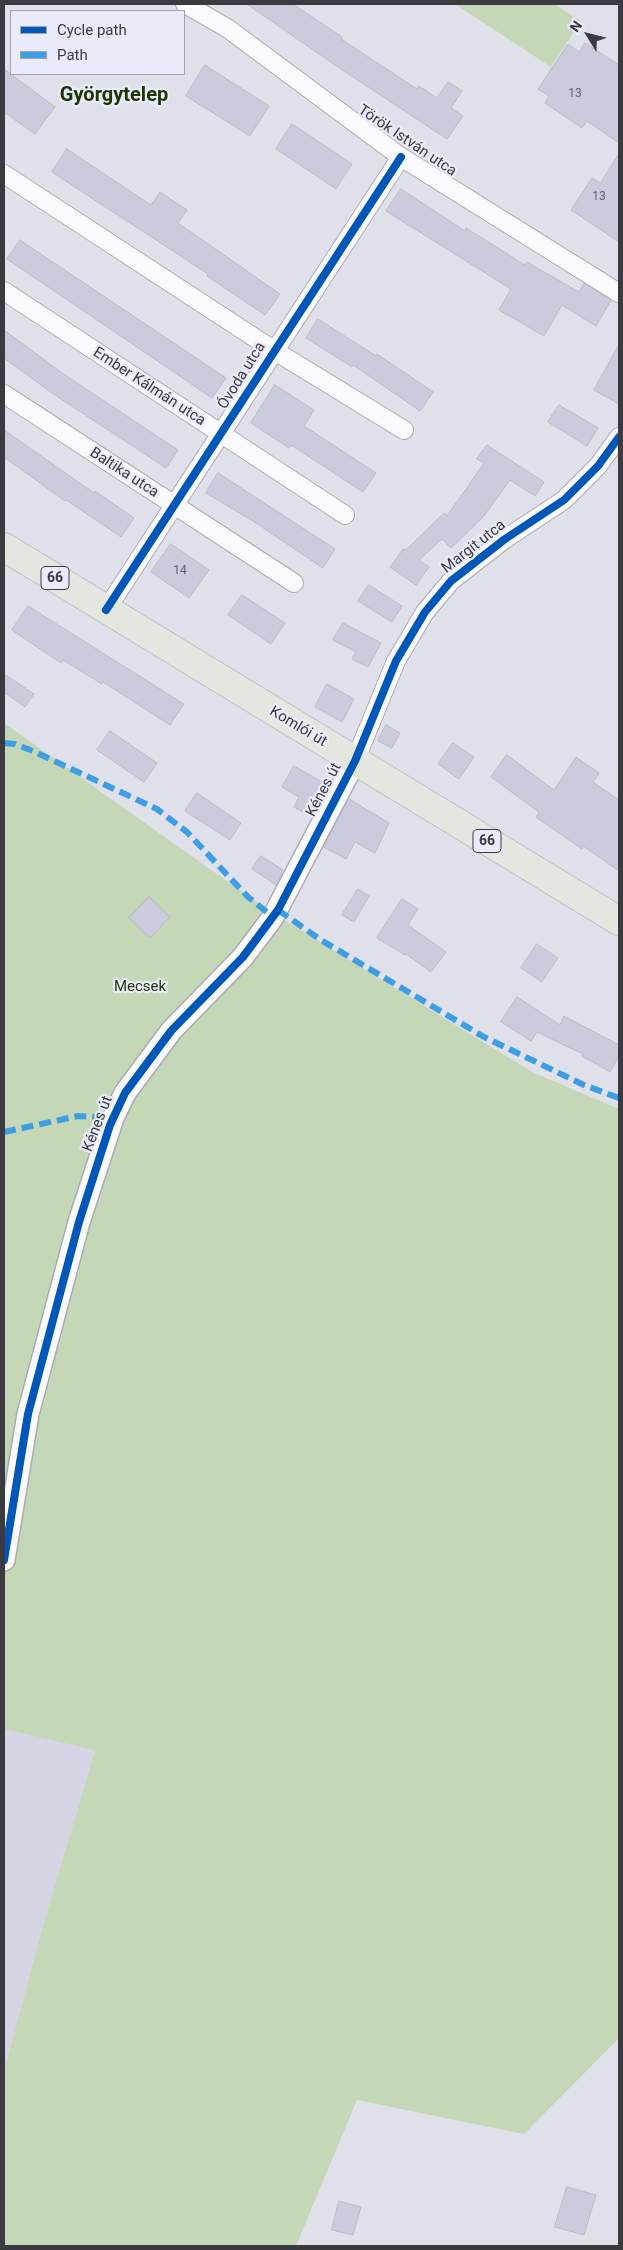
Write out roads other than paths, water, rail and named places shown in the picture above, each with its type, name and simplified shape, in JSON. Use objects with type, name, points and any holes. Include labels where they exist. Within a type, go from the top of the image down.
[{"type":"main road","name":"Komlói út","points":[[4,547],[619,922]]},
{"type":"street","name":"Török István utca","points":[[186,4],[227,28],[401,157],[619,293]]},
{"type":"street","name":"Óvoda utca","points":[[106,610],[173,505],[222,435],[401,157]]},
{"type":"street","name":"Óvoda utca","points":[[4,174],[275,351],[404,430]]},
{"type":"street","name":"Ember Kálmán utca","points":[[4,291],[345,515]]},
{"type":"street","name":"Baltika utca","points":[[4,394],[294,583]]},
{"type":"street","name":"Margit utca","points":[[355,761],[396,661],[425,612],[451,580],[505,539],[564,500],[598,466],[619,437]]},
{"type":"street","name":"Kénes út","points":[[4,1560],[28,1414],[79,1222],[113,1118],[124,1093],[171,1031],[243,957],[273,917],[355,761]]},
{"type":"district","name":"Györgytelep","points":[[114,96]]},
{"type":"park label","name":"Mecsek","points":[[140,987]]}]
